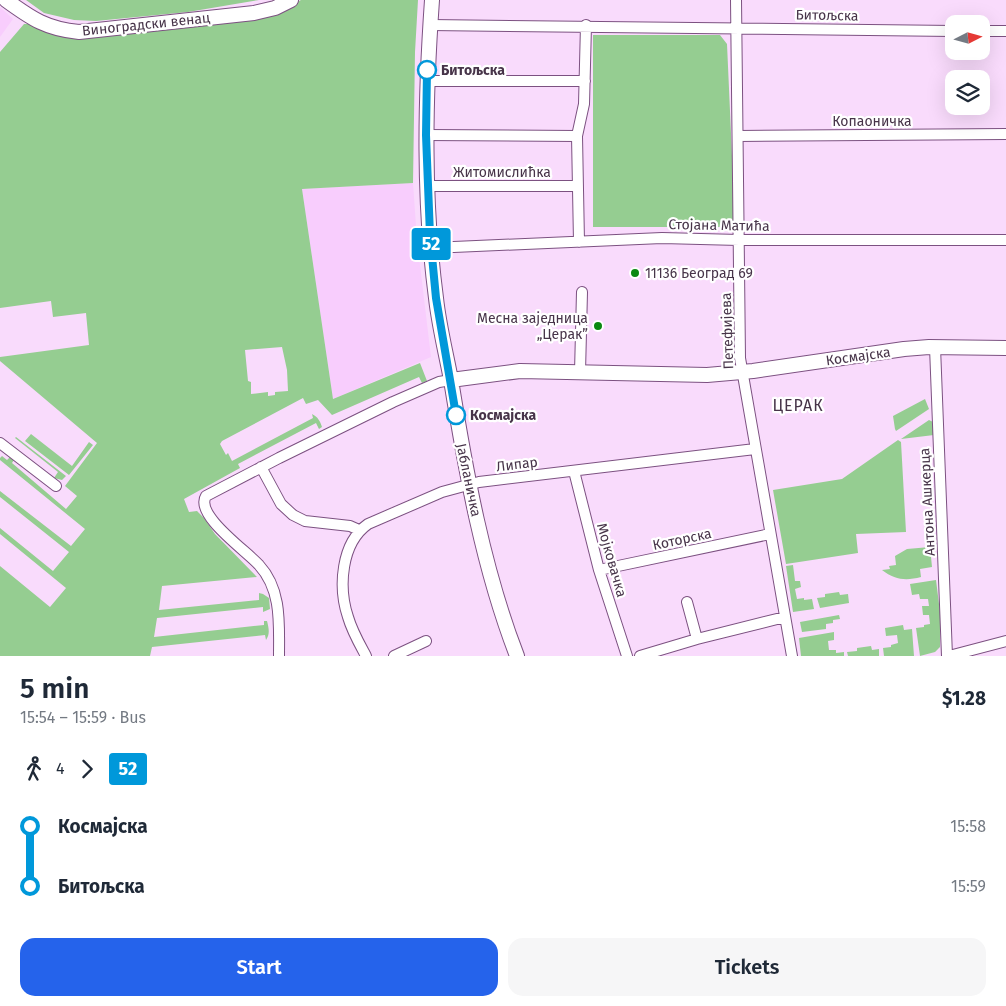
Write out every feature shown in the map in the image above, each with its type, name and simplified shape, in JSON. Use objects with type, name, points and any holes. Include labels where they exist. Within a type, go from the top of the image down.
[{"type":"street","name":"Виноградски венац","points":[[6,0],[41,23],[55,29],[79,32],[254,13],[275,8],[292,0]]},
{"type":"street","name":"Јабланичка","points":[[432,0],[427,80],[427,186],[431,248],[440,330],[451,380],[469,484],[492,579],[517,656]]},
{"type":"street","name":"Петефијева","points":[[736,0],[741,372],[792,656]]},
{"type":"street","name":"Битољска","points":[[430,25],[586,25],[945,31]]},
{"type":"street","points":[[578,242],[576,136],[584,104],[586,25]]},
{"type":"street","points":[[990,31],[1006,31]]},
{"type":"street","points":[[427,80],[585,81]]},
{"type":"street","name":"Копаоничка","points":[[738,136],[1006,134]]},
{"type":"street","points":[[426,135],[576,136]]},
{"type":"street","name":"Житомислићка","points":[[427,186],[578,186]]},
{"type":"street","name":"Стојана Матића","points":[[431,248],[662,238],[739,240],[1006,240]]},
{"type":"street","points":[[580,372],[582,292]]},
{"type":"street","name":"Космајска","points":[[279,656],[278,607],[273,586],[260,565],[221,530],[204,508],[203,500],[209,493],[261,467],[439,382],[520,372],[698,375],[741,372],[904,349],[935,347],[1006,348]]},
{"type":"street","name":"Антона Ашкерца","points":[[935,347],[948,656]]},
{"type":"street","points":[[0,443],[56,486]]},
{"type":"street","name":"Липар","points":[[359,530],[403,508],[442,492],[469,484],[755,449]]},
{"type":"street","points":[[261,467],[281,504],[293,515],[305,521],[350,526],[359,530],[346,557],[343,571],[343,586],[344,602],[348,617],[366,656]]},
{"type":"street","name":"Мојковачка","points":[[574,471],[599,570],[627,656]]},
{"type":"street","name":"Которска","points":[[599,570],[770,534]]},
{"type":"street","points":[[687,602],[697,639]]},
{"type":"street","points":[[640,656],[697,639],[785,617]]},
{"type":"street","points":[[394,656],[426,640]]},
{"type":"street","points":[[948,656],[1006,641]]},
{"type":"shaded area","points":[[0,7],[13,19],[0,37]]},
{"type":"shaded area","points":[[413,183],[417,240],[431,357],[333,399],[302,189]]},
{"type":"green space","points":[[26,0],[259,0],[188,12],[96,21],[74,20],[44,13]]},
{"type":"green space","points":[[301,0],[418,0],[415,52],[413,183],[302,189],[333,399],[420,363],[427,381],[422,383],[419,377],[332,415],[318,400],[306,404],[303,398],[222,441],[220,444],[226,455],[228,453],[232,461],[313,418],[312,414],[316,416],[322,427],[319,429],[316,423],[238,464],[240,468],[184,499],[189,512],[197,511],[215,534],[257,577],[162,586],[159,610],[259,600],[259,593],[269,598],[270,609],[263,612],[263,607],[157,618],[154,637],[264,625],[264,621],[267,621],[269,631],[266,640],[265,635],[152,647],[150,656],[0,656],[0,566],[50,607],[66,588],[0,534],[0,528],[53,571],[69,552],[0,497],[0,491],[71,546],[85,529],[0,460],[0,458],[2,456],[7,460],[12,455],[15,458],[12,463],[66,509],[77,496],[65,486],[97,443],[0,361],[0,357],[89,345],[86,313],[53,317],[51,301],[0,308],[0,52],[24,24],[31,24],[60,34],[276,13]],"holes":[[[282,347],[287,370],[288,391],[275,392],[275,395],[268,396],[268,392],[251,394],[251,382],[248,381],[245,350]]]},
{"type":"green space","points":[[593,35],[720,35],[727,44],[735,223],[728,227],[593,227]]},
{"type":"green space","points":[[925,399],[929,409],[896,431],[893,416]]},
{"type":"green space","points":[[929,420],[933,422],[934,435],[901,439]]},
{"type":"green space","points":[[31,434],[72,466],[89,442],[93,445],[69,475],[25,441]]},
{"type":"green space","points":[[16,437],[66,476],[62,480],[54,478],[58,472]]},
{"type":"green space","points":[[898,440],[901,442],[906,532],[856,534],[858,553],[786,564],[773,490],[842,479]]},
{"type":"green space","points":[[930,547],[932,567],[920,569],[921,577],[901,579],[891,576],[882,570],[890,569],[889,566],[896,565],[895,556],[907,549]]},
{"type":"green space","points":[[793,565],[795,581],[800,581],[801,587],[795,589],[797,599],[812,599],[814,609],[793,612],[786,566]]},
{"type":"green space","points":[[936,580],[940,612],[940,647],[935,652],[920,656],[916,628],[930,624],[929,615],[923,615],[922,606],[929,606],[928,599],[920,599],[919,594],[912,595],[910,584]]},
{"type":"green space","points":[[839,592],[840,595],[848,594],[849,603],[820,608],[817,598],[825,597],[825,594]]},
{"type":"green space","points":[[839,615],[840,619],[826,624],[826,629],[802,632],[800,622]]},
{"type":"green space","points":[[903,625],[904,630],[912,629],[914,656],[884,656],[883,648],[891,647],[891,645],[898,643],[897,635],[886,636],[885,628]]},
{"type":"green space","points":[[834,632],[834,640],[828,641],[829,650],[836,650],[836,653],[844,652],[844,656],[801,656],[799,638]]},
{"type":"green space","points":[[871,646],[872,650],[879,649],[879,656],[848,656],[847,652]]},
{"type":"bus line","name":"52","points":[[427,70],[426,135],[430,235],[440,330],[451,380],[456,415]]},
{"type":"place","name":"Битољска","points":[[427,70]]},
{"type":"place","name":"11136 Београд 69","points":[[635,273]]},
{"type":"place","name":"Месна заједница „Церак”","points":[[598,326]]},
{"type":"place","name":"Космајска","points":[[456,415]]},
{"type":"district","name":"ЦЕРАК","points":[[798,405]]}]
